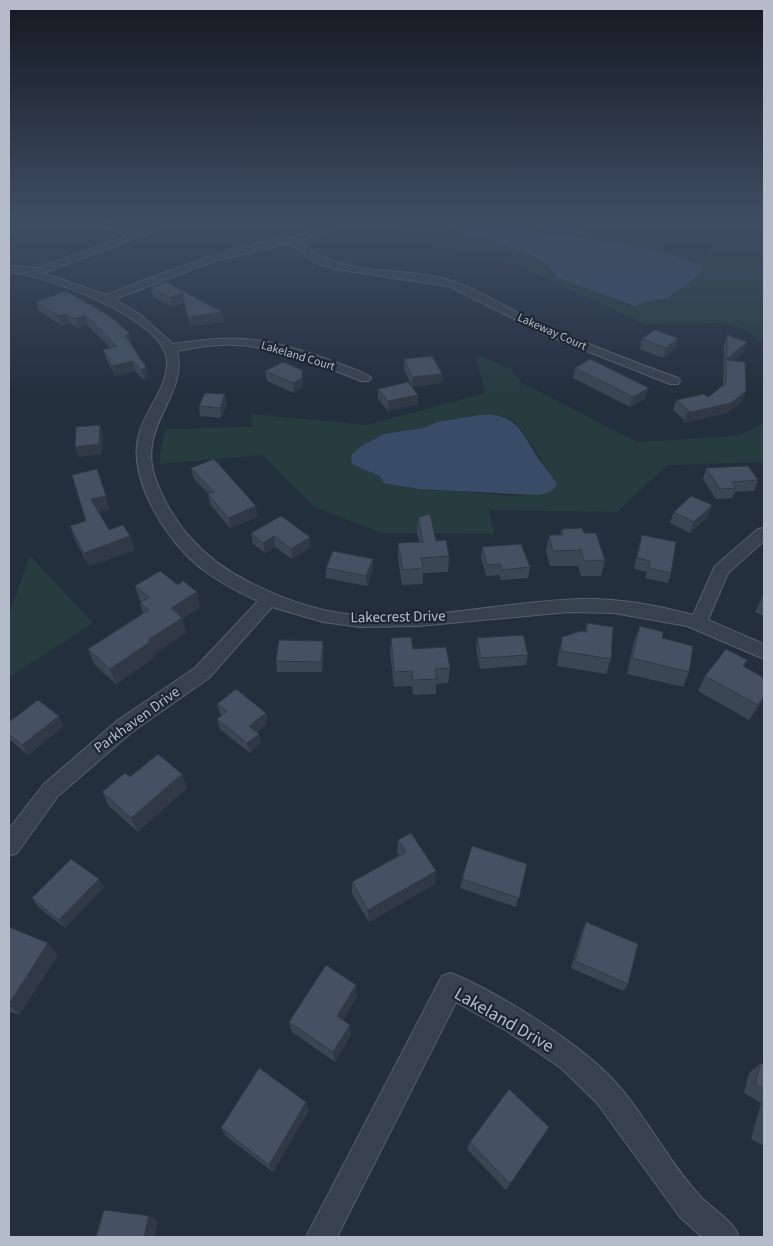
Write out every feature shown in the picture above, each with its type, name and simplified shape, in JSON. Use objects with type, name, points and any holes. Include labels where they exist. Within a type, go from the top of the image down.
[{"type":"street","points":[[51,279],[81,287],[108,298],[132,312],[170,348]]},
{"type":"street","points":[[108,298],[156,279]]},
{"type":"street","name":"Lakeway Court","points":[[426,279],[453,284],[574,343],[674,381]]},
{"type":"street","name":"Lakeland Court","points":[[170,348],[213,342],[256,343],[281,348],[365,378]]},
{"type":"street","name":"Lakecrest Drive","points":[[170,348],[173,368],[167,387],[152,416],[144,439],[144,469],[152,492],[174,529],[190,548],[217,572],[269,599],[317,614],[359,621],[436,618],[601,605],[698,623],[764,652]]},
{"type":"street","points":[[698,623],[721,570],[764,533]]},
{"type":"street","name":"Parkhaven Drive","points":[[9,846],[51,790],[90,754],[125,726],[202,673],[233,641],[269,599]]},
{"type":"street","name":"Lakeland Drive","points":[[321,1237],[452,985],[516,1022],[570,1059],[607,1093],[690,1207],[724,1237]]},
{"type":"green space","points":[[547,279],[561,279],[627,305],[669,299],[692,279],[764,279],[764,346],[747,330],[724,323],[644,324]]},
{"type":"green space","points":[[475,354],[512,370],[522,383],[637,442],[738,436],[764,423],[764,462],[667,465],[617,512],[489,510],[494,534],[381,533],[315,507],[262,455],[159,464],[165,429],[252,427],[251,414],[367,425],[485,393]],"holes":[[[479,415],[500,416],[511,419],[516,423],[549,471],[548,494],[507,496],[383,483],[380,476],[384,434],[423,428],[437,422]]]},
{"type":"green space","points":[[30,556],[93,623],[9,677],[9,614]]},
{"type":"water","points":[[561,279],[694,279],[668,298],[634,306]]},
{"type":"water","points":[[479,415],[501,416],[515,424],[557,484],[551,491],[536,495],[420,489],[383,483],[380,476],[352,464],[351,456],[360,447],[384,434],[423,428],[437,422]]},
{"type":"building","points":[[166,282],[222,312],[188,317],[182,293],[170,298],[151,288]]},
{"type":"building","points":[[66,291],[110,316],[130,334],[125,335],[146,367],[142,370],[132,361],[113,366],[103,350],[117,346],[85,315],[75,319],[66,314],[59,316],[36,302]]},
{"type":"building","points":[[655,330],[678,338],[666,348],[642,339]]},
{"type":"building","points":[[727,335],[747,342],[727,359]]},
{"type":"building","points":[[432,356],[442,374],[412,377],[404,359]]},
{"type":"building","points":[[590,359],[649,388],[633,397],[575,368]]},
{"type":"building","points":[[726,360],[745,362],[746,391],[731,403],[687,413],[689,411],[676,400],[704,394],[708,397],[726,383]]},
{"type":"building","points":[[283,362],[302,370],[302,378],[293,383],[265,371]]},
{"type":"building","points":[[408,382],[418,395],[388,401],[378,389]]},
{"type":"building","points":[[205,393],[225,394],[220,408],[199,406]]},
{"type":"building","points":[[100,425],[99,444],[75,447],[76,427]]},
{"type":"building","points":[[214,459],[256,506],[228,518],[208,494],[214,492],[191,468]]},
{"type":"building","points":[[748,466],[758,480],[732,482],[736,488],[720,489],[706,468]]},
{"type":"building","points":[[97,469],[106,496],[91,499],[109,530],[123,525],[130,536],[84,553],[70,526],[86,521],[72,475]]},
{"type":"building","points":[[691,496],[712,505],[694,522],[674,512]]},
{"type":"building","points":[[430,514],[436,541],[446,540],[449,556],[421,558],[423,568],[403,570],[398,543],[423,542],[418,517]]},
{"type":"building","points":[[281,516],[310,537],[291,549],[274,536],[263,543],[251,533]]},
{"type":"building","points":[[582,528],[584,533],[596,533],[605,560],[584,561],[581,550],[553,551],[549,535],[563,535],[562,529]]},
{"type":"building","points":[[642,535],[676,542],[671,573],[649,568],[650,561],[637,558]]},
{"type":"building","points":[[521,544],[530,567],[502,570],[500,564],[487,565],[482,547]]},
{"type":"building","points":[[333,551],[373,559],[366,576],[326,568]]},
{"type":"building","points":[[160,571],[178,585],[183,581],[197,592],[171,608],[182,618],[148,640],[150,642],[110,669],[88,649],[149,610],[140,603],[149,597],[135,586]]},
{"type":"building","points":[[587,623],[613,627],[611,659],[561,651],[562,637],[581,631],[587,632]]},
{"type":"building","points":[[640,626],[663,632],[662,638],[693,646],[689,672],[632,658]]},
{"type":"building","points":[[523,635],[528,655],[481,658],[477,638]]},
{"type":"building","points":[[411,637],[413,649],[446,647],[450,668],[435,669],[437,679],[413,680],[412,671],[394,672],[391,638]]},
{"type":"building","points":[[279,640],[323,641],[321,662],[276,661]]},
{"type":"building","points":[[726,649],[747,660],[743,666],[764,678],[764,696],[758,705],[705,676]]},
{"type":"building","points":[[236,689],[266,713],[249,726],[259,734],[247,743],[217,719],[227,711],[217,704]]},
{"type":"building","points":[[38,700],[59,716],[22,745],[9,734],[9,722]]},
{"type":"building","points":[[158,754],[182,774],[131,818],[102,792],[125,773],[130,777]]},
{"type":"building","points":[[411,833],[436,871],[368,910],[352,882],[406,852],[398,840]]},
{"type":"building","points":[[472,846],[527,864],[519,898],[462,879]]},
{"type":"building","points":[[71,859],[99,879],[59,920],[32,898]]},
{"type":"building","points":[[586,922],[638,944],[628,984],[575,961]]},
{"type":"building","points":[[9,927],[48,943],[9,1004]]},
{"type":"building","points":[[326,965],[356,985],[337,1016],[350,1025],[333,1052],[289,1022]]},
{"type":"building","points":[[761,1063],[764,1065],[764,1089],[755,1084]]},
{"type":"building","points":[[259,1068],[306,1102],[269,1165],[221,1128]]},
{"type":"building","points":[[509,1089],[549,1127],[510,1184],[470,1142]]},
{"type":"building","points":[[104,1210],[149,1216],[144,1237],[96,1237]]}]
